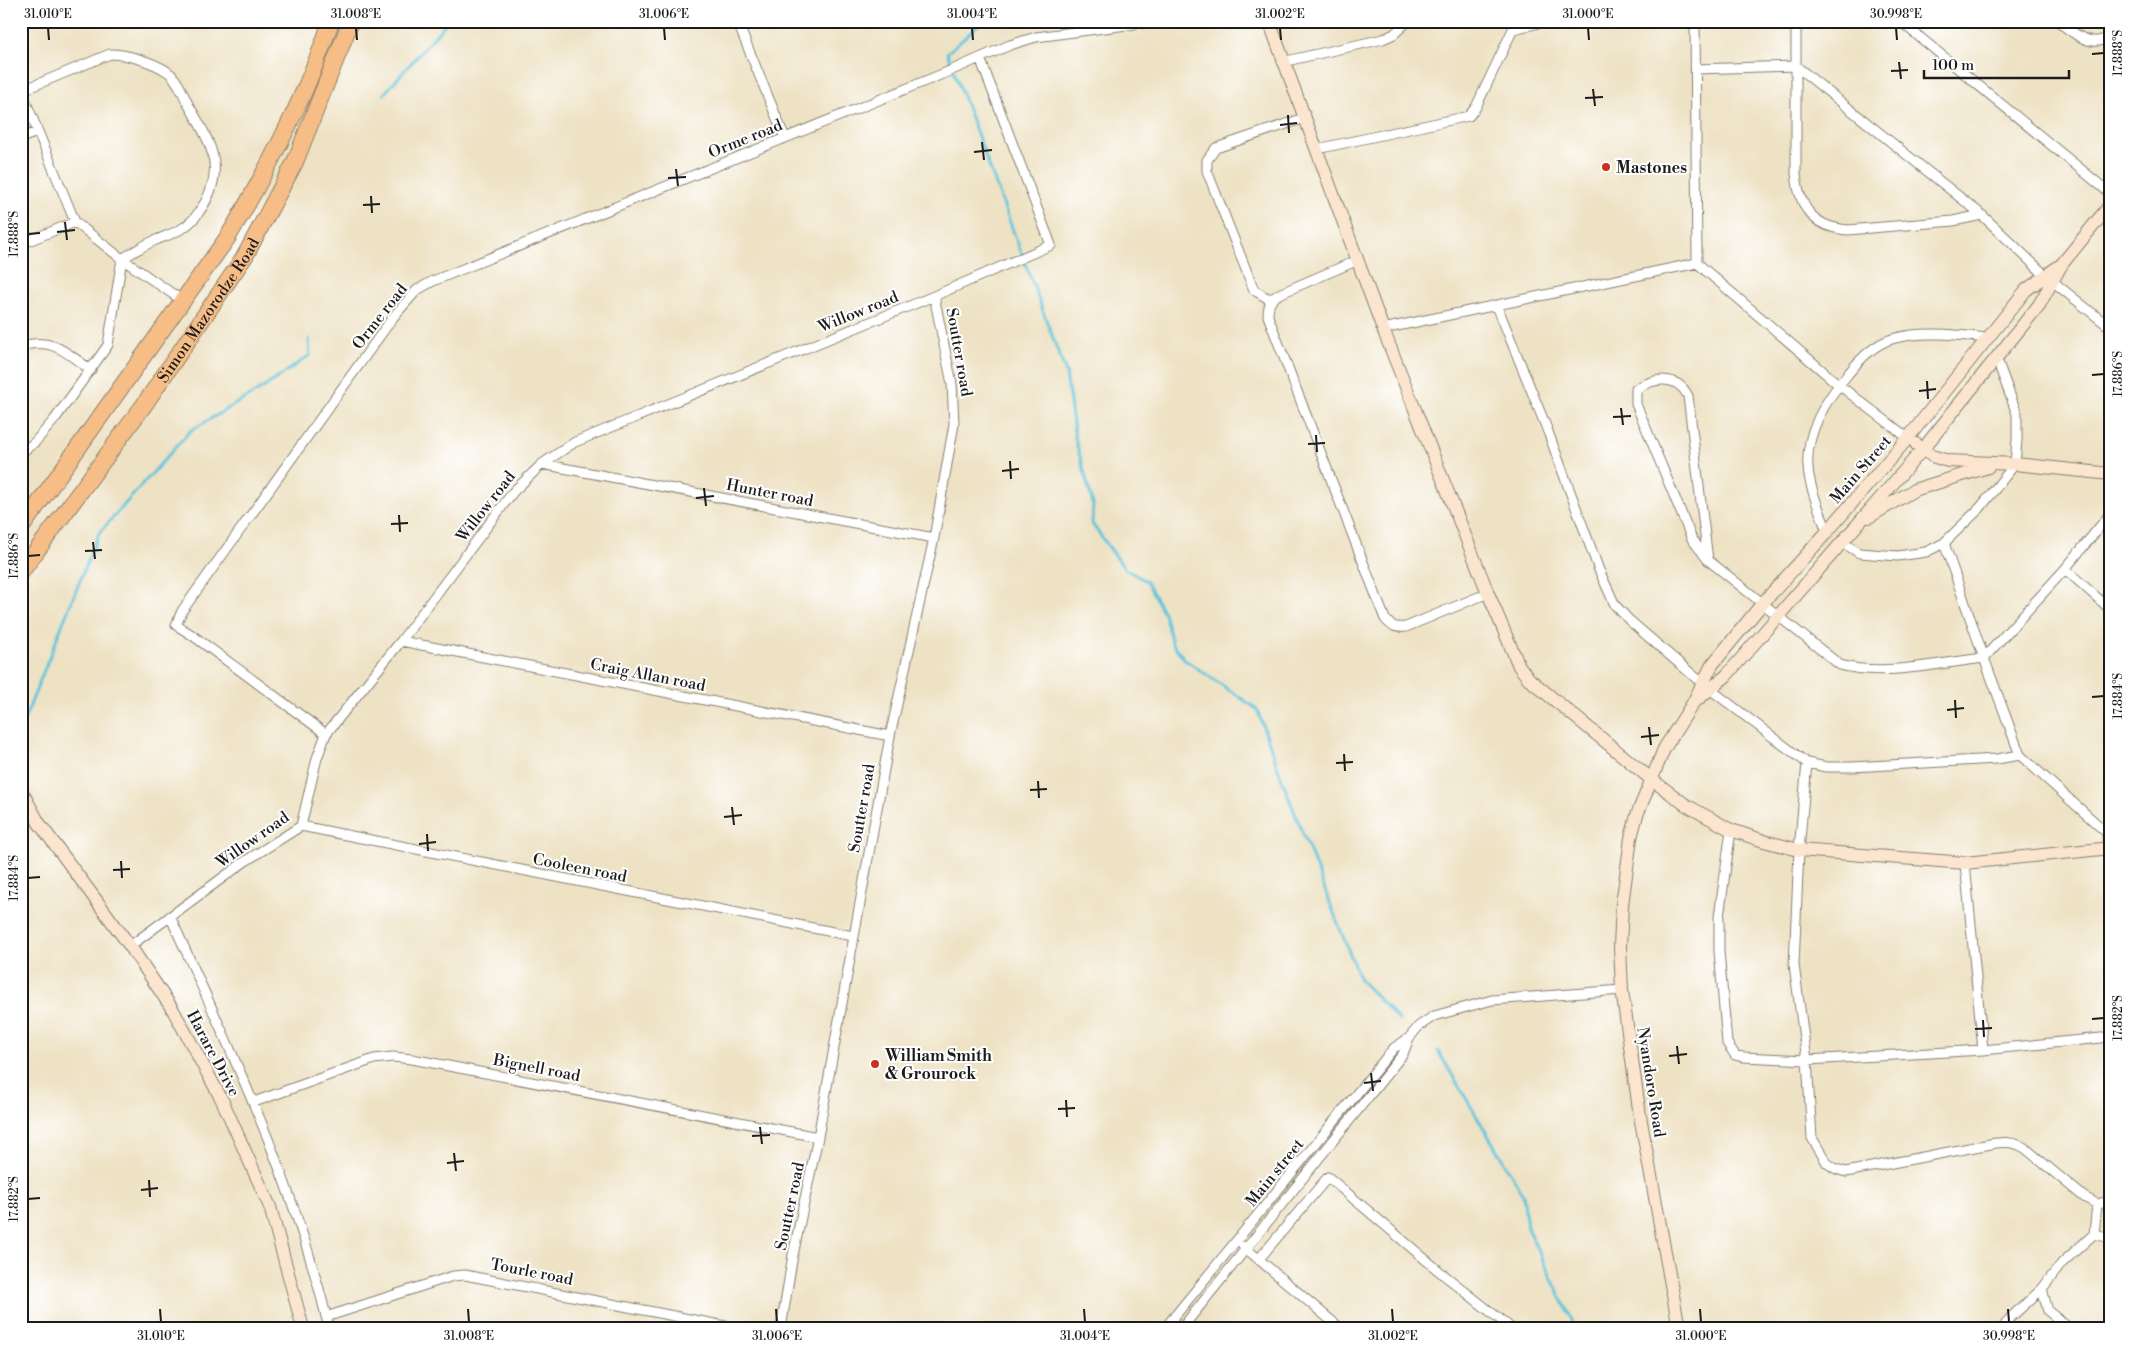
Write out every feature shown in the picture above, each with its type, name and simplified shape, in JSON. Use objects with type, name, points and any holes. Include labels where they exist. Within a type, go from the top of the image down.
[{"type":"highway","points":[[21,528],[228,237],[256,191],[300,103],[331,21]]},
{"type":"highway","name":"Simon Mazorodze Road","points":[[21,572],[144,405],[245,256],[295,162],[351,21]]},
{"type":"street","points":[[737,21],[785,138]]},
{"type":"street","points":[[980,58],[1010,45],[1036,37],[1157,21]]},
{"type":"street","points":[[1269,21],[1282,62],[1383,329],[1519,666],[1529,679],[1651,779],[1686,805],[1731,830],[1799,850],[1965,863],[2109,848],[2109,830],[2020,755],[1944,543]]},
{"type":"street","points":[[1282,62],[1382,40],[1394,34],[1408,21]]},
{"type":"street","points":[[1316,149],[1468,116],[1476,107],[1513,29],[1548,21]]},
{"type":"street","points":[[1695,21],[1697,263],[1839,385],[1932,456],[1948,461],[2015,464],[2111,474]]},
{"type":"street","points":[[1796,21],[1796,173],[1797,189],[1806,211],[1820,223],[1834,229],[1848,230],[1953,221],[1982,215]]},
{"type":"street","points":[[1900,21],[2111,194]]},
{"type":"street","points":[[2058,21],[2076,36],[2094,41],[2107,38],[2111,34]]},
{"type":"street","points":[[21,453],[55,419],[108,346],[122,259],[142,246],[172,235],[190,224],[200,212],[213,186],[215,165],[208,140],[174,78],[168,72],[153,65],[122,54],[110,54],[21,91],[75,222],[122,259],[183,301]]},
{"type":"street","name":"Orme road","points":[[326,734],[192,635],[176,626],[182,611],[407,300],[418,290],[433,281],[980,58]]},
{"type":"street","name":"Willow road","points":[[130,946],[244,862],[301,826],[317,758],[326,734],[401,641],[513,492],[542,464],[575,442],[934,296],[1012,260],[1051,245],[980,58]]},
{"type":"street","points":[[1696,69],[1796,66],[1982,215],[2049,279],[2111,328]]},
{"type":"street","points":[[1272,298],[1267,298],[1254,290],[1207,171],[1207,160],[1216,148],[1304,118]]},
{"type":"street","points":[[21,138],[37,132]]},
{"type":"street","name":"Main Street","points":[[1706,686],[1726,676],[1860,523],[2039,305],[2049,279],[2111,204]]},
{"type":"street","points":[[21,244],[75,222]]},
{"type":"street","points":[[1358,260],[1279,294],[1272,298],[1268,306],[1271,324],[1385,619],[1390,625],[1398,628],[1406,627],[1488,593]]},
{"type":"street","points":[[1383,329],[1697,263]]},
{"type":"street","name":"Main Street","points":[[1631,838],[1637,815],[1664,749],[1706,686],[1712,665],[1762,604],[1908,438],[2026,290],[2049,279]]},
{"type":"street","name":"Soutter road","points":[[781,1328],[818,1137],[890,736],[934,538],[954,424],[954,405],[948,360],[934,296]]},
{"type":"street","points":[[1498,306],[1547,429],[1598,570],[1616,605],[1630,621],[1706,686],[1807,763],[1826,767],[1852,767],[1997,759],[2020,755]]},
{"type":"street","points":[[1827,532],[1810,484],[1808,453],[1810,436],[1821,411],[1858,362],[1872,350],[1891,339],[1912,335],[1988,338]]},
{"type":"street","points":[[21,346],[34,342],[47,342],[56,345],[91,370]]},
{"type":"street","points":[[1842,542],[1859,553],[1898,556],[1926,552],[1944,543],[1980,508],[2015,464],[2017,414],[1996,357]]},
{"type":"street","points":[[1708,560],[1688,396],[1681,384],[1674,381],[1666,380],[1646,383],[1636,389],[1636,404],[1692,540],[1708,560],[1840,665],[1874,671],[1984,658],[2065,569],[2111,513]]},
{"type":"street","name":"Hunter road","points":[[542,464],[934,538]]},
{"type":"street","points":[[1860,523],[1914,490],[1995,464]]},
{"type":"street","points":[[2065,569],[2111,610]]},
{"type":"street","name":"Craig Allan road","points":[[401,641],[890,736]]},
{"type":"street","points":[[1807,763],[1799,850],[1794,958],[1807,1060],[1812,1138],[1827,1163],[1836,1169],[1846,1172],[1990,1144],[2011,1142],[2025,1148],[2084,1197],[2096,1204],[2111,1201]]},
{"type":"street","name":"Harare Drive","points":[[21,790],[40,823],[130,946],[173,1010],[222,1100],[270,1207],[303,1328]]},
{"type":"street","name":"Harare Drive","points":[[21,806],[40,823]]},
{"type":"street","name":"Cooleen road","points":[[301,826],[853,936]]},
{"type":"street","points":[[1731,830],[1719,917],[1719,951],[1727,1043],[1735,1054],[1743,1057],[1807,1060],[1983,1050],[2111,1037]]},
{"type":"street","name":"Nyandoro Road","points":[[1631,838],[1622,905],[1622,990],[1640,1116],[1680,1328]]},
{"type":"street","points":[[1965,863],[1983,1050]]},
{"type":"street","points":[[170,916],[254,1102],[291,1198],[329,1328]]},
{"type":"street","name":"Main street","points":[[1165,1328],[1394,1048],[1409,1038],[1419,1026],[1434,1016],[1492,1000],[1622,990]]},
{"type":"street","name":"Main street","points":[[1182,1328],[1403,1054],[1409,1038]]},
{"type":"street","name":"Bignell road","points":[[254,1102],[367,1061],[393,1057],[412,1059],[818,1137]]},
{"type":"street","points":[[1258,1259],[1328,1177],[1439,1271],[1511,1328]]},
{"type":"street","points":[[2004,1328],[2010,1317],[2042,1289],[2062,1263],[2094,1234],[2096,1204]]},
{"type":"street","points":[[2094,1234],[2111,1238]]},
{"type":"street","points":[[1238,1240],[1340,1328]]},
{"type":"street","name":"Tourle road","points":[[326,1317],[453,1276],[465,1274],[734,1328]]},
{"type":"street","points":[[2042,1289],[2048,1311],[2069,1328]]},
{"type":"waterway","points":[[384,94],[448,21]]},
{"type":"waterway","points":[[983,21],[947,53],[1066,373],[1075,438],[1093,504],[1092,524],[1125,569],[1146,581],[1164,613],[1172,643],[1185,660],[1257,709],[1284,785],[1360,980],[1400,1021]]},
{"type":"waterway","points":[[21,728],[99,533],[190,431],[263,388],[310,355],[309,339]]},
{"type":"waterway","points":[[1438,1051],[1523,1194],[1527,1228],[1576,1328]]},
{"type":"place","name":"Mastones","points":[[1606,167]]},
{"type":"place","name":"William Smith & Grourock","points":[[875,1064]]}]
